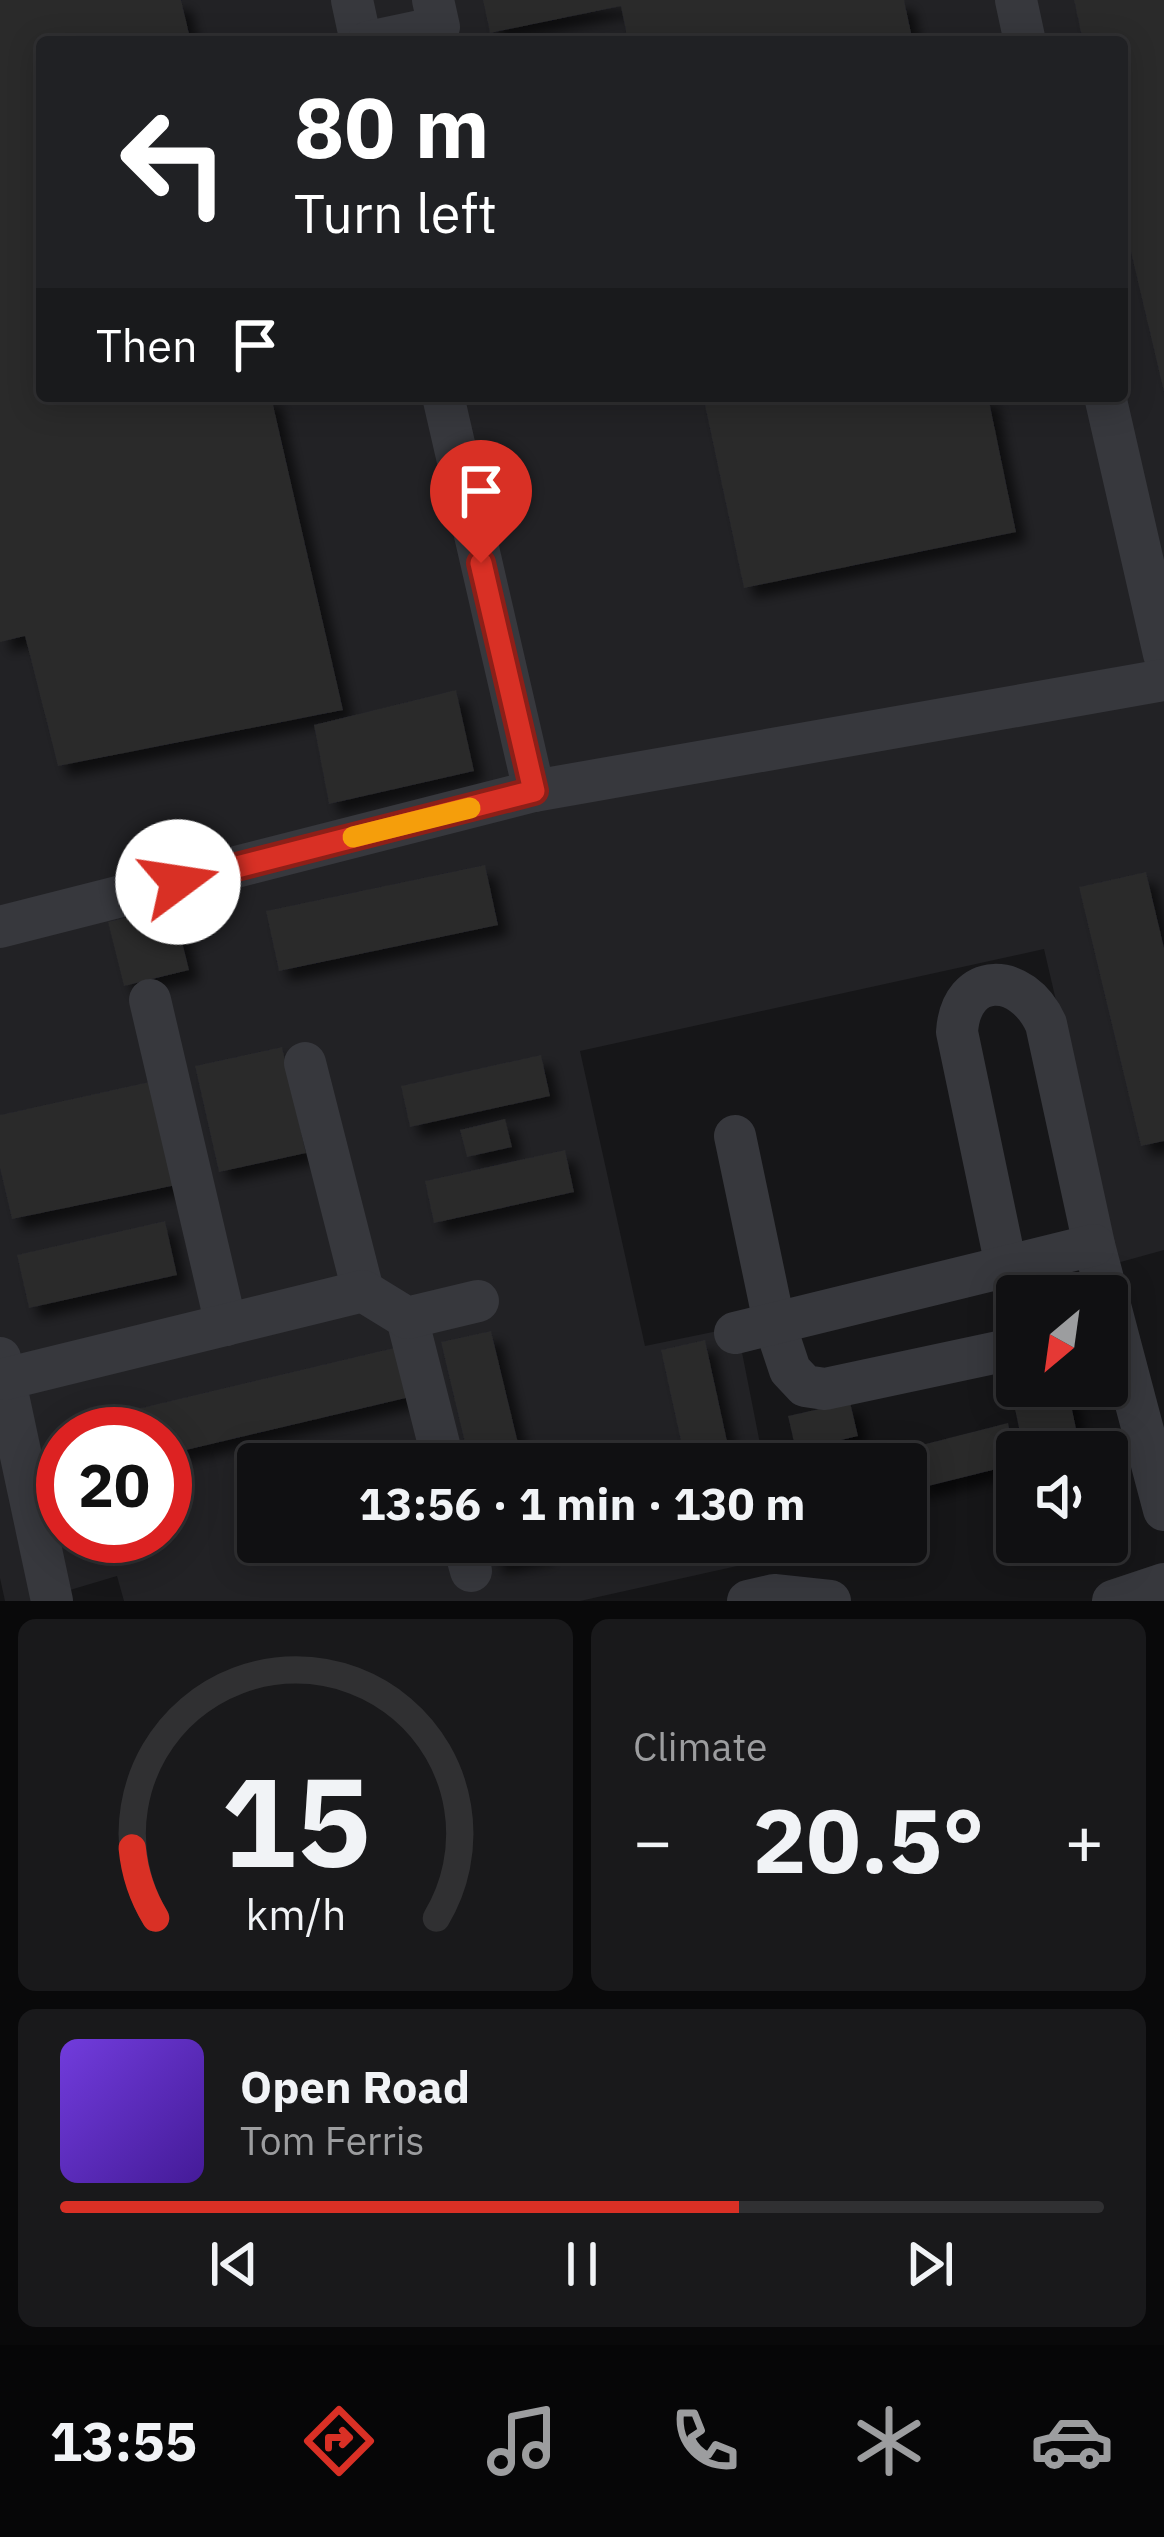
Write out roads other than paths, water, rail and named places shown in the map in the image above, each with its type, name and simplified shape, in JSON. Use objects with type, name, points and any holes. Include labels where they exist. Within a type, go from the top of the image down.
[{"type":"street","points":[[352,0],[362,36]]},
{"type":"street","points":[[394,36],[439,27],[433,0]]},
{"type":"street","points":[[1016,0],[1024,36]]},
{"type":"street","points":[[443,402],[534,791]]},
{"type":"street","points":[[1107,402],[1164,654]]},
{"type":"street","points":[[0,928],[534,791],[1164,680]]},
{"type":"street","points":[[1006,1266],[957,1032],[966,1000],[975,992],[1010,986],[1039,1007],[1046,1024],[1100,1275]]},
{"type":"street","points":[[150,1000],[226,1325]]},
{"type":"street","points":[[305,1063],[363,1291],[407,1318],[439,1443]]},
{"type":"street","points":[[735,1136],[755,1327],[805,1386],[815,1389],[996,1352]]},
{"type":"street","points":[[755,1327],[1094,1244]]},
{"type":"street","points":[[52,1601],[2,1369],[226,1325],[363,1291]]},
{"type":"street","points":[[407,1318],[478,1301]]},
{"type":"street","points":[[1128,1386],[1164,1510]]},
{"type":"street","points":[[1113,1601],[1164,1584]]},
{"type":"street","points":[[748,1601],[774,1595],[830,1601]]}]
